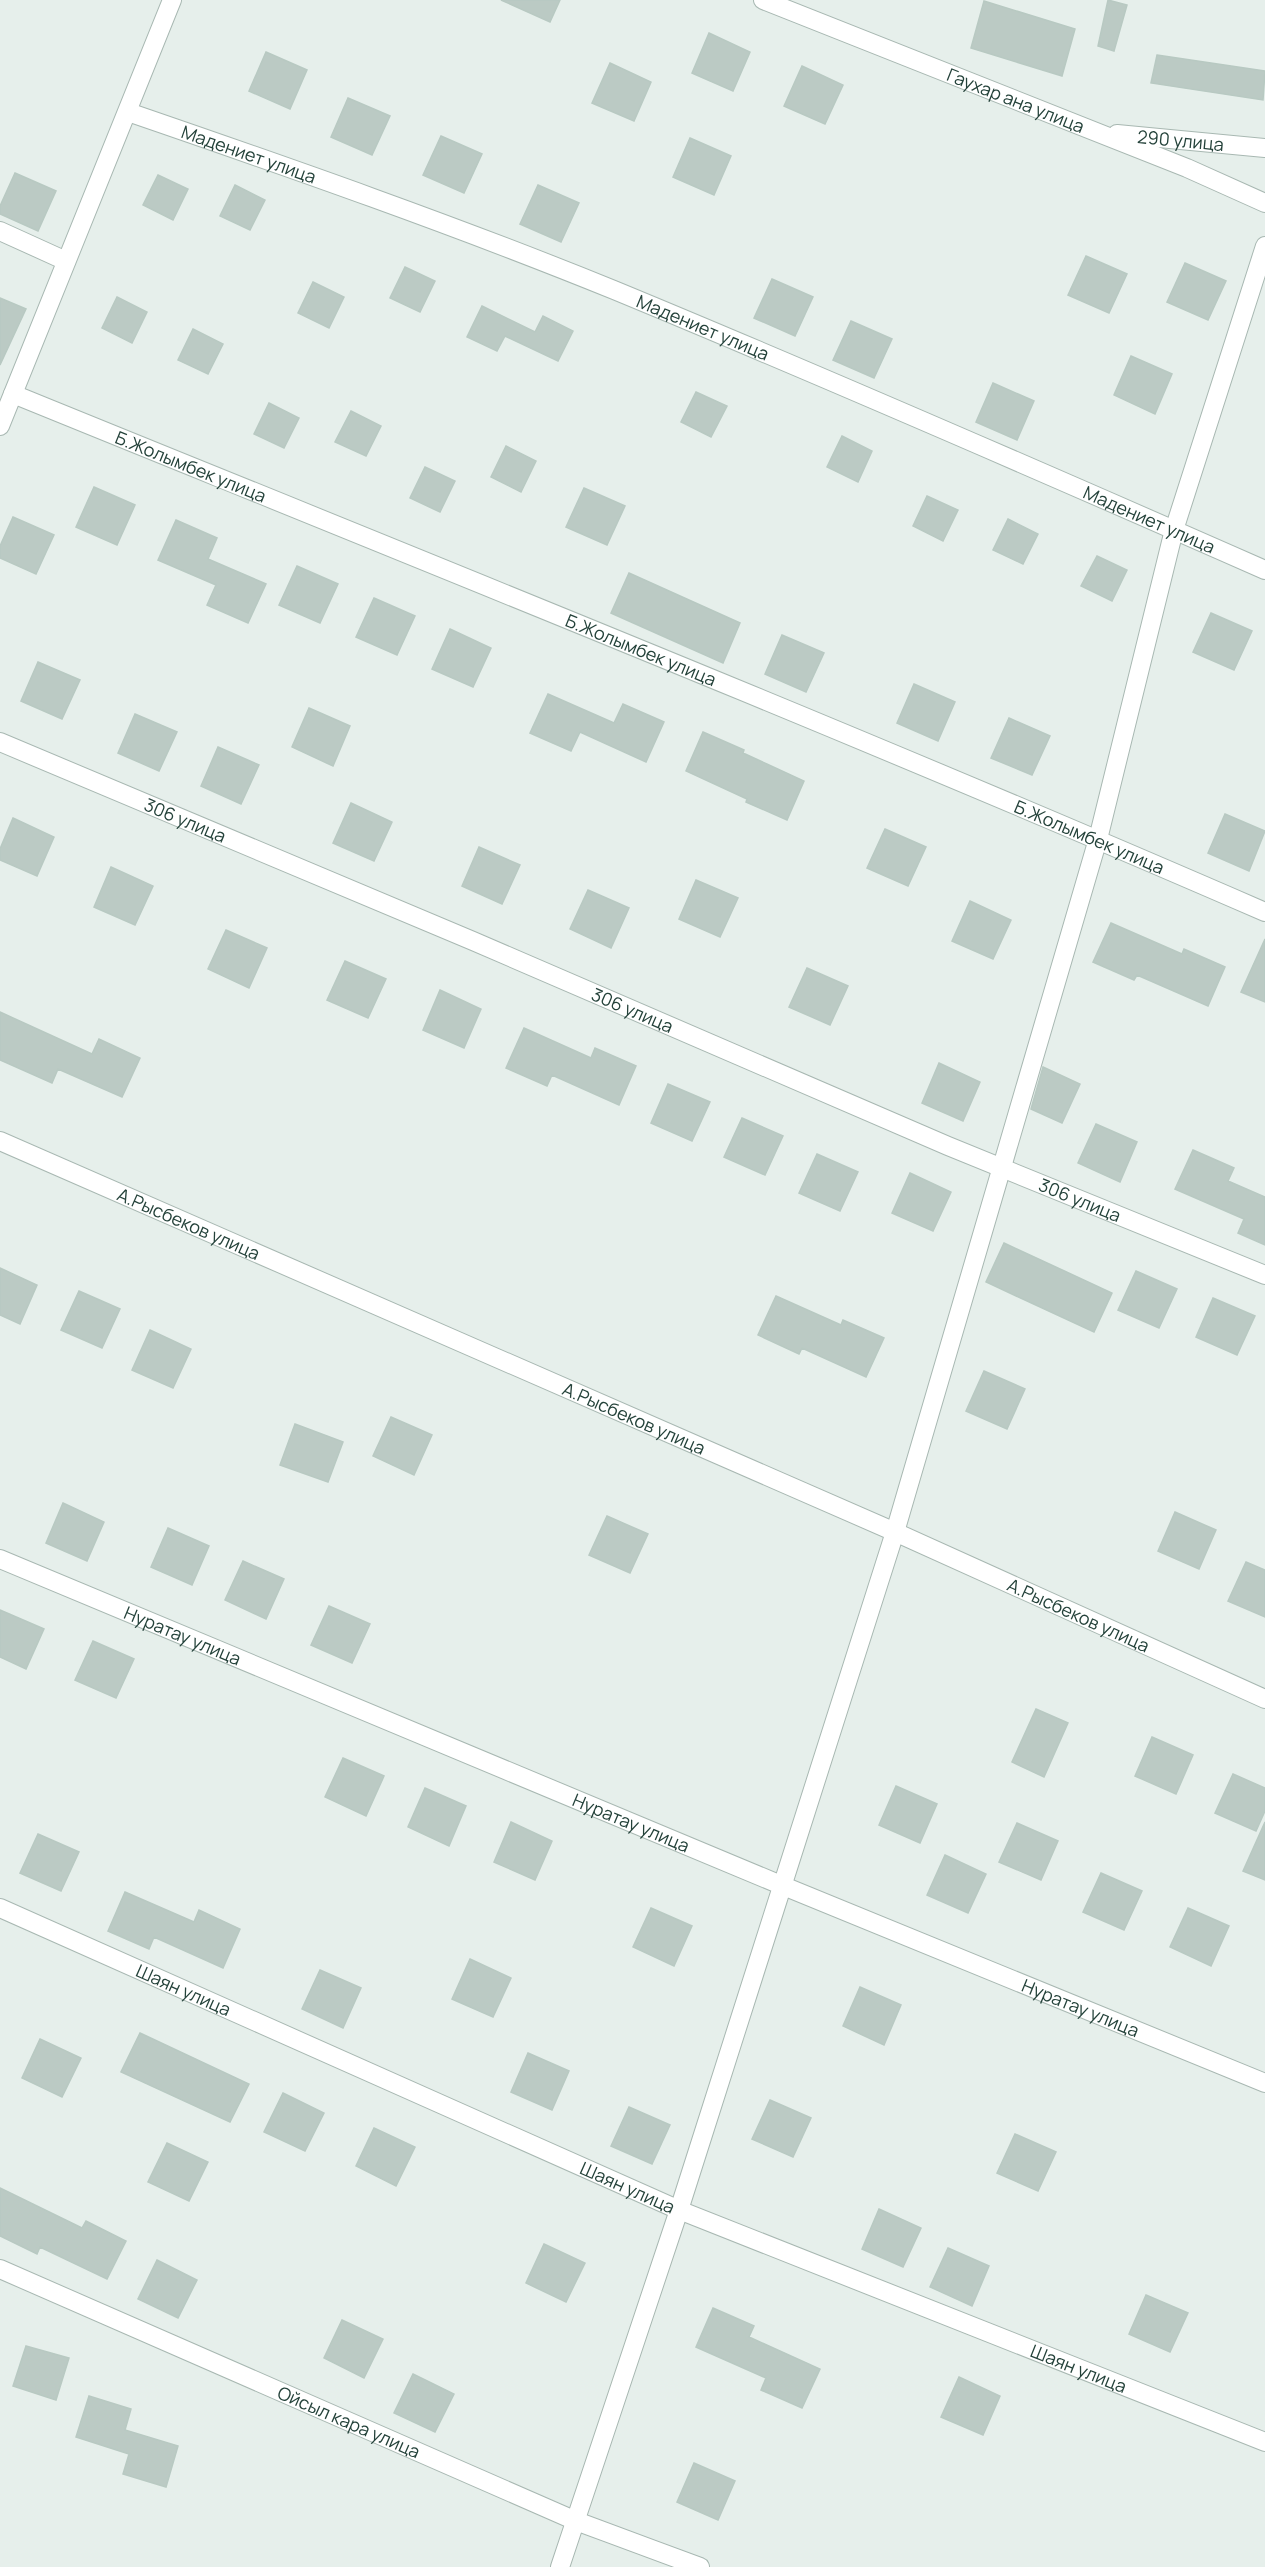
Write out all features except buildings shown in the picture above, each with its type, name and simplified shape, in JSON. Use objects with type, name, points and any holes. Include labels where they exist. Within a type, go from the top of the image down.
[{"type":"street","points":[[0,426],[172,0]]},
{"type":"street","name":"Гаухар ана улица","points":[[763,0],[1187,168],[1265,203]]},
{"type":"street","name":"Мадениет улица","points":[[128,112],[376,198],[611,289],[883,403],[1265,570]]},
{"type":"street","name":"290 улица","points":[[1097,132],[1265,148]]},
{"type":"street","points":[[0,231],[66,261]]},
{"type":"street","points":[[560,2567],[679,2210],[895,1532],[1000,1167],[1098,839],[1174,530],[1265,246]]},
{"type":"street","name":"Б.Жолымбек улица","points":[[13,394],[537,606],[1098,839],[1265,912]]},
{"type":"street","name":"306 улица","points":[[0,742],[473,941],[1000,1167],[1265,1275]]},
{"type":"street","name":"А.Рысбеков улица","points":[[0,1141],[895,1532],[1265,1700]]},
{"type":"street","name":"Нуратау улица","points":[[0,1559],[781,1886],[1265,2083]]},
{"type":"street","name":"Шаян улица","points":[[0,1908],[679,2210],[1265,2442]]},
{"type":"street","name":"Ойсыл кара улица","points":[[0,2269],[576,2521],[700,2567]]}]
